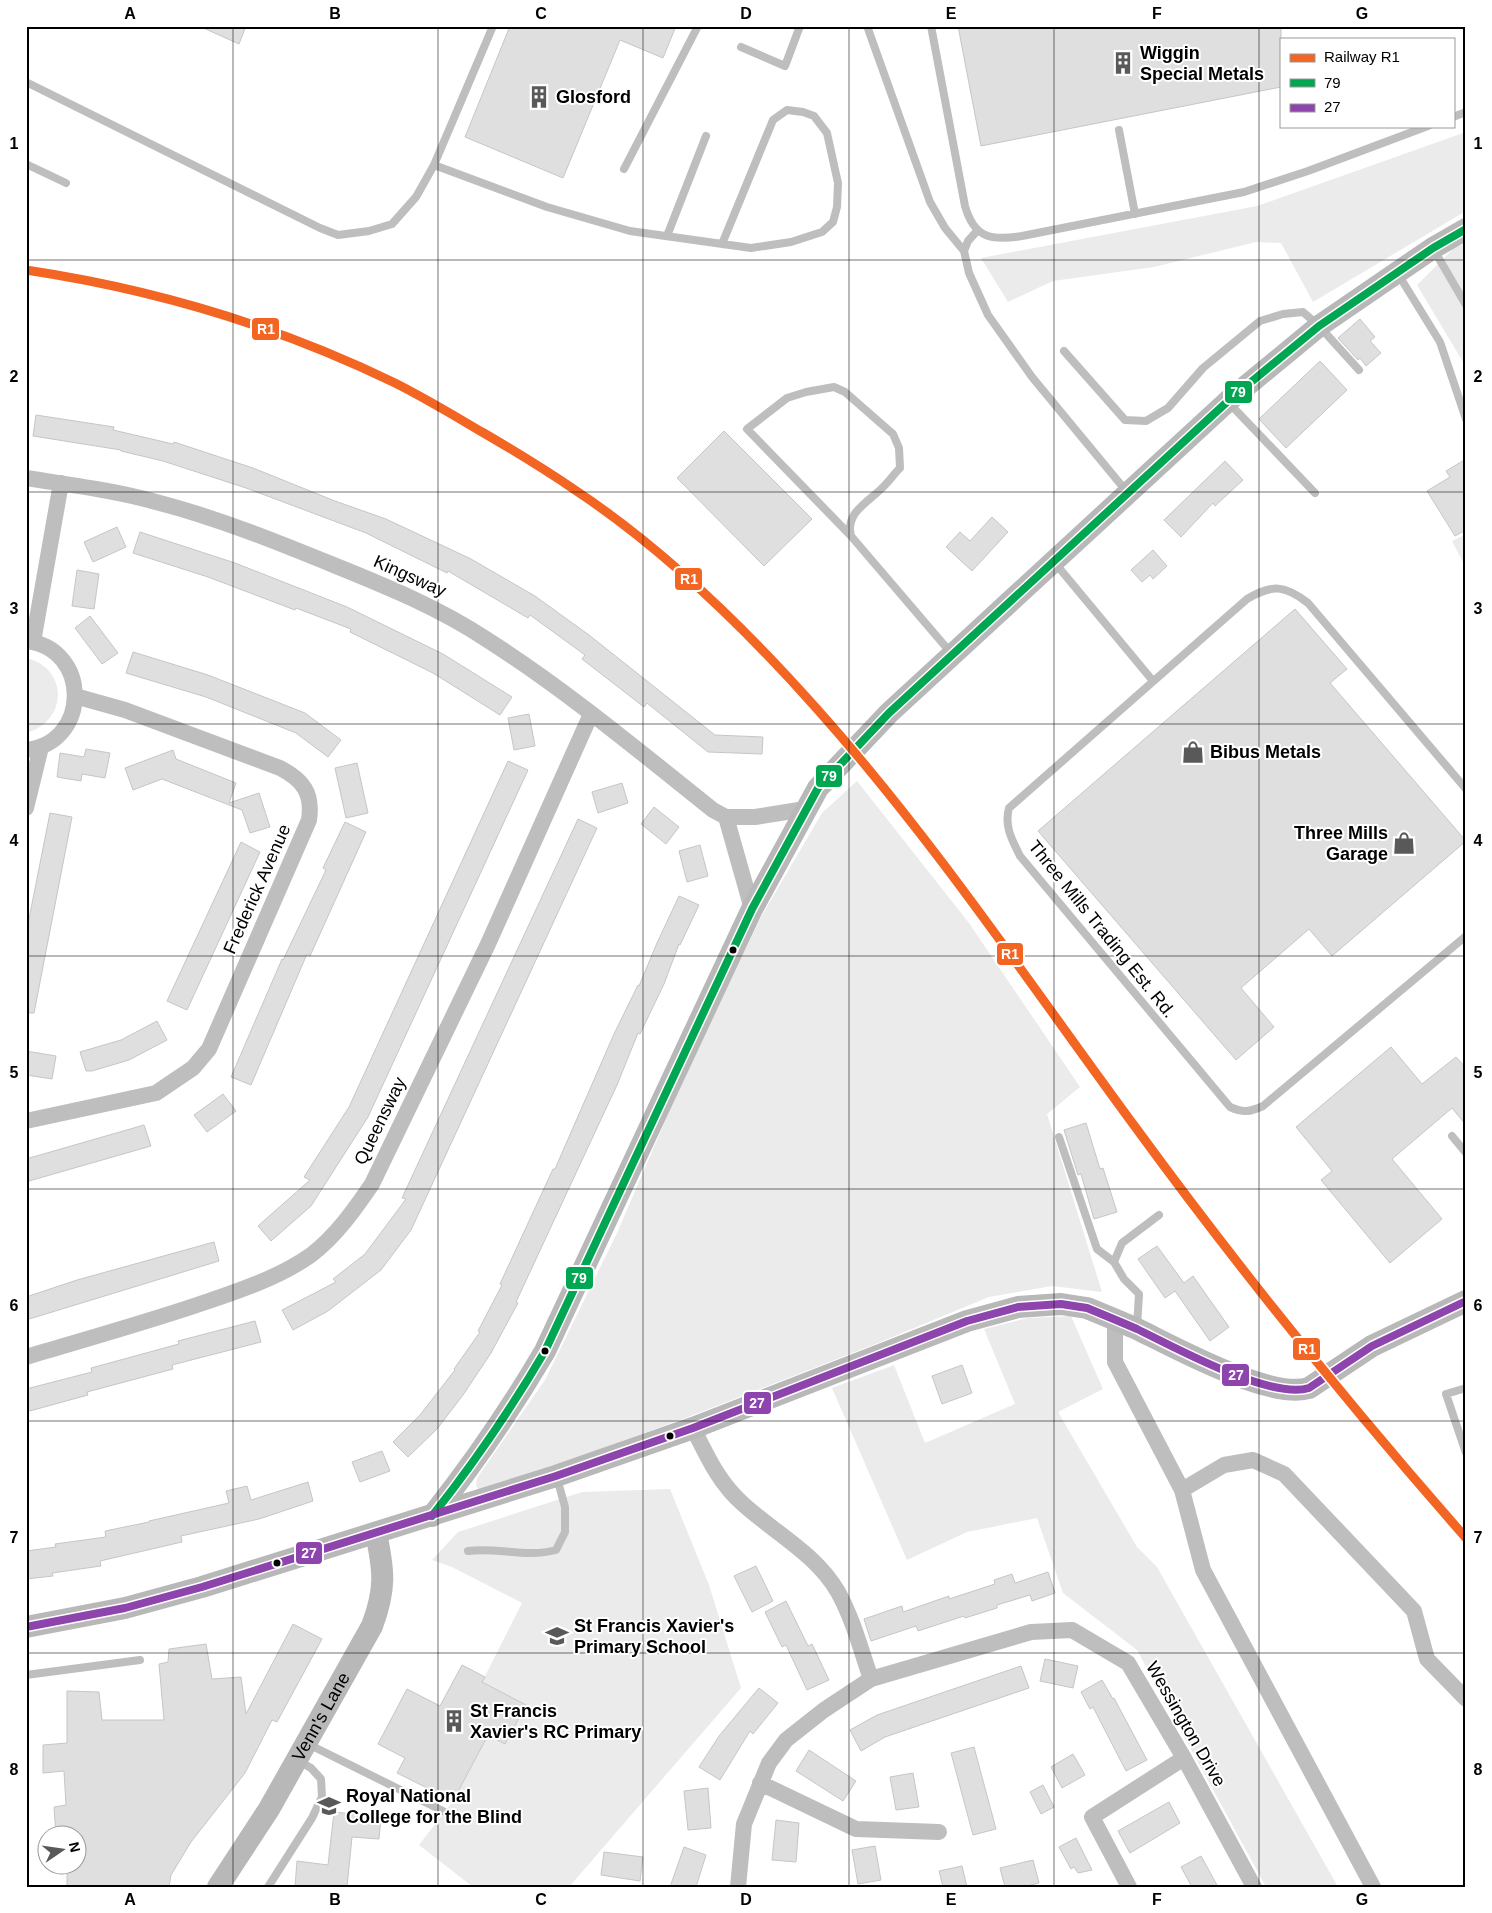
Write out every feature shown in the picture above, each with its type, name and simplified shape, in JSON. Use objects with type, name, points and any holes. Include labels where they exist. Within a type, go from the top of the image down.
[{"type":"street","points":[[432,1516],[483,1449],[545,1351],[752,909],[818,788],[889,713],[1228,401],[1319,326],[1396,272],[1433,248],[1466,230]]},
{"type":"street","name":"Kingsway","points":[[26,478],[104,490],[204,516],[257,534],[437,609],[486,638],[532,670],[713,810],[726,817]]},
{"type":"street","points":[[26,808],[34,749],[57,737],[66,727],[72,715],[75,696],[72,675],[65,664],[52,650],[30,642],[61,483]]},
{"type":"street","name":"Frederick Avenue","points":[[26,1121],[156,1093],[193,1068],[209,1049],[309,820],[311,806],[306,791],[296,776],[280,768],[125,710],[75,696]]},
{"type":"street","name":"Queensway","points":[[26,1357],[231,1294],[285,1271],[311,1255],[333,1235],[372,1184],[488,944],[591,714]]},
{"type":"street","points":[[752,909],[726,817],[772,816],[805,809]]},
{"type":"street","points":[[26,1627],[133,1606],[202,1587],[432,1516],[556,1476],[693,1428],[967,1321],[1010,1310],[1061,1304],[1087,1308],[1238,1375],[1290,1390],[1301,1390],[1309,1388],[1372,1346],[1466,1301]]},
{"type":"street","points":[[1115,1319],[1116,1362],[1182,1490],[1203,1570],[1373,1887]]},
{"type":"street","points":[[693,1428],[711,1466],[725,1485],[743,1504],[805,1552],[838,1592],[848,1613],[871,1679]]},
{"type":"street","points":[[1182,1490],[1224,1465],[1253,1460],[1284,1474],[1414,1611],[1428,1659],[1466,1699]]},
{"type":"street","name":"Venn's Lane","points":[[218,1887],[264,1816],[372,1626],[380,1605],[383,1588],[383,1567],[376,1533]]},
{"type":"street","name":"Wessington Drive","points":[[738,1887],[744,1824],[769,1763],[786,1740],[824,1710],[871,1679],[1031,1632],[1072,1630],[1128,1662],[1184,1758],[1254,1887]]},
{"type":"street","points":[[1128,1887],[1092,1817],[1184,1758]]},
{"type":"street","points":[[760,1783],[856,1829],[939,1832]]},
{"type":"lane","points":[[26,82],[320,228],[338,234],[369,231],[392,224],[416,197],[434,165],[493,26]]},
{"type":"lane","points":[[624,169],[698,26]]},
{"type":"lane","points":[[741,47],[786,66],[800,26]]},
{"type":"lane","points":[[867,26],[930,202],[945,228],[964,251],[969,273],[988,316],[1032,378],[1128,493]]},
{"type":"lane","points":[[931,26],[964,206],[968,218],[977,231],[992,238],[1006,238],[1244,192],[1308,171],[1423,128]]},
{"type":"lane","points":[[434,165],[547,206],[630,231],[667,236],[722,244],[751,248],[791,242],[822,232],[833,222],[837,207],[838,183],[827,133],[814,116],[803,112],[787,110],[772,120],[722,244]]},
{"type":"lane","points":[[1454,117],[1466,112]]},
{"type":"lane","points":[[1119,130],[1135,214]]},
{"type":"lane","points":[[667,236],[706,136]]},
{"type":"lane","points":[[26,164],[66,183]]},
{"type":"lane","points":[[964,251],[968,241],[977,231]]},
{"type":"lane","points":[[1433,248],[1466,305]]},
{"type":"lane","points":[[1396,272],[1440,342],[1466,419]]},
{"type":"lane","points":[[1064,351],[1116,412],[1126,420],[1146,421],[1168,408],[1203,368],[1260,321],[1283,314],[1303,312],[1319,326],[1359,370]]},
{"type":"lane","points":[[851,536],[848,527],[859,508],[881,490],[900,468],[899,448],[893,434],[845,392],[834,387],[806,392],[787,398],[747,429],[851,536],[953,654]]},
{"type":"lane","points":[[1228,401],[1314,493]]},
{"type":"lane","points":[[1054,561],[1153,681]]},
{"type":"lane","name":"Three Mills Trading Est. Rd.","points":[[1466,789],[1308,603],[1285,589],[1274,588],[1262,590],[1247,598],[1009,808],[1006,817],[1008,828],[1020,856],[1230,1107],[1240,1111],[1252,1111],[1263,1106],[1466,936]]},
{"type":"lane","points":[[1452,1136],[1466,1153]]},
{"type":"lane","points":[[1059,1137],[1097,1249],[1114,1262],[1124,1279],[1139,1294],[1137,1329]]},
{"type":"lane","points":[[1114,1262],[1122,1243],[1159,1215]]},
{"type":"lane","points":[[1466,1388],[1446,1394],[1466,1453]]},
{"type":"lane","points":[[468,1550],[484,1548],[541,1554],[556,1550],[565,1532],[565,1508],[556,1476]]},
{"type":"lane","points":[[26,1675],[140,1660]]},
{"type":"lane","points":[[302,1751],[451,1815]]},
{"type":"lane","points":[[268,1887],[312,1818],[322,1797],[321,1778],[311,1768],[302,1751]]},
{"type":"shaded area","points":[[1466,132],[1466,211],[1313,302],[1281,243],[1256,242],[1154,267],[1053,281],[1008,302],[981,258],[1257,206]]},
{"type":"shaded area","points":[[1466,243],[1466,367],[1417,285],[1453,249]]},
{"type":"shaded area","points":[[1466,534],[1466,568],[1452,541]]},
{"type":"shaded area","points":[[26,658],[40,664],[50,672],[56,683],[58,695],[56,707],[50,718],[40,727],[26,733]]},
{"type":"shaded area","points":[[857,781],[969,923],[1080,1087],[1047,1114],[1102,1292],[1052,1286],[989,1297],[878,1343],[688,1417],[481,1492],[476,1486],[477,1478],[545,1380],[617,1233],[681,1084],[761,917],[822,813]]},
{"type":"shaded area","points":[[1071,1316],[1103,1389],[1058,1412],[1137,1547],[1157,1567],[1338,1887],[1266,1887],[1137,1650],[1063,1593],[1037,1518],[967,1532],[907,1560],[832,1388],[894,1365],[925,1443],[1015,1404],[984,1329],[1028,1318]]},
{"type":"shaded area","name":"St Francis Xavier's Primary School","points":[[670,1489],[709,1585],[741,1688],[569,1887],[473,1887],[419,1845],[453,1801],[488,1735],[505,1744],[526,1705],[482,1682],[522,1603],[452,1567],[432,1560],[458,1532],[582,1492]]},
{"type":"building","points":[[199,26],[246,26],[239,44]]},
{"type":"building","name":"Glosford","points":[[510,26],[676,26],[663,58],[620,40],[563,178],[465,137]]},
{"type":"building","name":"Wiggin Special Metals","points":[[958,26],[1281,26],[1280,87],[981,146]]},
{"type":"building","points":[[1360,319],[1375,337],[1370,341],[1381,353],[1366,366],[1338,338]]},
{"type":"building","points":[[1320,361],[1347,390],[1286,448],[1259,419]]},
{"type":"building","points":[[36,415],[114,427],[113,430],[173,444],[174,442],[253,468],[386,519],[471,559],[535,596],[589,635],[715,735],[763,737],[762,754],[708,752],[647,703],[644,707],[582,659],[585,655],[530,615],[528,618],[448,571],[447,573],[366,533],[246,488],[163,461],[121,450],[33,436]]},
{"type":"building","points":[[724,431],[812,519],[764,566],[677,478]]},
{"type":"building","points":[[1466,459],[1466,530],[1455,536],[1427,491],[1450,477],[1446,471]]},
{"type":"building","points":[[1225,461],[1243,480],[1215,506],[1213,503],[1181,537],[1164,520]]},
{"type":"building","points":[[992,517],[1008,532],[972,571],[946,547],[960,532],[970,541]]},
{"type":"building","points":[[117,527],[126,547],[93,562],[84,542]]},
{"type":"building","points":[[140,532],[235,563],[347,607],[443,654],[512,697],[500,715],[433,673],[350,632],[351,629],[208,577],[133,553]]},
{"type":"building","points":[[1153,550],[1167,566],[1153,579],[1150,575],[1142,582],[1131,570]]},
{"type":"building","points":[[77,570],[99,574],[94,609],[72,606]]},
{"type":"building","points":[[1295,609],[1347,669],[1330,683],[1466,841],[1332,956],[1309,929],[1241,988],[1274,1027],[1236,1060],[1038,831]]},
{"type":"building","points":[[90,616],[118,653],[102,664],[75,628]]},
{"type":"building","points":[[133,652],[208,675],[305,713],[341,740],[328,757],[296,733],[206,697],[126,673]]},
{"type":"building","points":[[529,714],[535,746],[514,750],[508,718]]},
{"type":"building","points":[[86,749],[110,753],[105,778],[82,774],[81,781],[57,777],[60,753],[84,757]]},
{"type":"building","points":[[173,750],[176,759],[236,783],[229,803],[259,793],[270,827],[250,833],[242,810],[162,779],[133,790],[125,768]]},
{"type":"building","points":[[508,761],[528,770],[368,1117],[311,1206],[271,1241],[258,1226],[310,1180],[304,1177],[349,1107]]},
{"type":"building","points":[[357,763],[368,813],[346,818],[335,768]]},
{"type":"building","points":[[622,783],[628,803],[598,813],[592,792]]},
{"type":"building","points":[[654,807],[679,827],[666,844],[641,824]]},
{"type":"building","points":[[50,813],[72,817],[34,1013],[26,1013],[26,934]]},
{"type":"building","points":[[578,819],[597,828],[411,1230],[381,1270],[328,1311],[293,1330],[282,1310],[336,1282],[333,1279],[365,1254],[406,1199],[402,1198]]},
{"type":"building","points":[[345,822],[366,832],[310,956],[307,954],[251,1085],[231,1077],[282,959],[326,870],[323,868]]},
{"type":"building","points":[[241,842],[260,852],[187,1010],[167,1001]]},
{"type":"building","points":[[700,845],[708,876],[687,882],[679,851]]},
{"type":"building","points":[[679,896],[699,905],[679,944],[664,984],[640,1034],[638,1033],[617,1085],[516,1302],[518,1303],[491,1353],[463,1395],[437,1429],[408,1457],[393,1442],[420,1415],[455,1370],[480,1332],[478,1331],[502,1285],[500,1284],[553,1169],[555,1169],[614,1034],[639,986]]},
{"type":"building","points":[[157,1021],[167,1040],[129,1060],[86,1071],[80,1052],[121,1040]]},
{"type":"building","points":[[1391,1047],[1422,1084],[1456,1057],[1466,1068],[1466,1125],[1452,1108],[1392,1159],[1442,1219],[1390,1263],[1321,1180],[1332,1171],[1296,1127]]},
{"type":"building","points":[[26,1051],[56,1056],[52,1079],[26,1075]]},
{"type":"building","points":[[223,1094],[236,1111],[207,1132],[194,1115]]},
{"type":"building","points":[[1086,1123],[1100,1169],[1103,1168],[1117,1212],[1094,1219],[1081,1174],[1078,1175],[1064,1130]]},
{"type":"building","points":[[144,1125],[151,1146],[29,1181],[26,1171],[26,1159]]},
{"type":"building","points":[[214,1242],[219,1261],[26,1320],[26,1297],[77,1280]]},
{"type":"building","points":[[1157,1246],[1184,1283],[1193,1276],[1229,1327],[1210,1341],[1175,1291],[1165,1298],[1138,1259]]},
{"type":"building","points":[[255,1321],[261,1342],[172,1365],[173,1369],[87,1392],[88,1395],[26,1412],[26,1389],[92,1372],[91,1368],[179,1344],[178,1341]]},
{"type":"building","points":[[962,1365],[972,1393],[942,1404],[932,1376]]},
{"type":"building","points":[[382,1451],[390,1471],[360,1482],[352,1462]]},
{"type":"building","points":[[308,1482],[313,1501],[259,1519],[181,1536],[182,1542],[100,1561],[101,1566],[52,1573],[53,1576],[26,1579],[26,1551],[56,1547],[55,1544],[106,1537],[105,1531],[229,1503],[226,1491],[247,1486],[251,1500]]},
{"type":"building","points":[[756,1566],[773,1601],[752,1612],[734,1576]]},
{"type":"building","points":[[1048,1572],[1055,1593],[1032,1601],[1030,1595],[997,1605],[997,1608],[965,1618],[964,1616],[918,1631],[916,1626],[871,1641],[864,1619],[902,1606],[903,1612],[949,1596],[949,1599],[995,1584],[994,1580],[1012,1574],[1015,1583]]},
{"type":"building","points":[[786,1601],[808,1646],[812,1644],[829,1680],[807,1690],[786,1645],[782,1647],[765,1612]]},
{"type":"building","points":[[293,1624],[322,1639],[277,1722],[272,1720],[245,1773],[191,1842],[171,1875],[169,1887],[67,1887],[67,1876],[88,1876],[88,1826],[55,1826],[54,1807],[66,1805],[64,1771],[43,1773],[43,1745],[67,1743],[67,1691],[99,1692],[102,1720],[164,1720],[159,1664],[168,1662],[169,1649],[206,1644],[212,1679],[241,1677],[246,1714]]},
{"type":"building","points":[[1045,1659],[1078,1666],[1073,1688],[1040,1681]]},
{"type":"building","name":"St Francis Xavier's RC Primary","points":[[462,1665],[485,1677],[482,1682],[526,1705],[505,1744],[488,1735],[453,1801],[397,1773],[405,1758],[378,1744],[407,1689],[440,1706]]},
{"type":"building","points":[[1021,1666],[1029,1688],[885,1737],[861,1751],[850,1730],[877,1715]]},
{"type":"building","points":[[1102,1680],[1114,1698],[1147,1760],[1126,1771],[1093,1707],[1090,1709],[1081,1692]]},
{"type":"building","points":[[759,1688],[778,1703],[753,1734],[750,1731],[720,1780],[699,1767],[719,1736]]},
{"type":"building","points":[[974,1747],[996,1829],[973,1835],[951,1753]]},
{"type":"building","points":[[809,1750],[856,1781],[843,1801],[796,1771]]},
{"type":"building","points":[[1073,1754],[1085,1775],[1062,1788],[1051,1767]]},
{"type":"building","points":[[913,1773],[919,1807],[896,1810],[890,1777]]},
{"type":"building","points":[[1043,1785],[1054,1807],[1041,1814],[1030,1792]]},
{"type":"building","points":[[708,1788],[711,1828],[688,1830],[684,1791]]},
{"type":"building","points":[[1169,1802],[1180,1823],[1130,1853],[1118,1831]]},
{"type":"building","points":[[334,1812],[381,1817],[379,1839],[352,1837],[347,1887],[295,1887],[297,1861],[328,1865]]},
{"type":"building","points":[[776,1820],[799,1823],[796,1862],[772,1860]]},
{"type":"building","points":[[1076,1838],[1092,1870],[1078,1873],[1074,1867],[1071,1869],[1059,1847]]},
{"type":"building","points":[[875,1846],[881,1880],[858,1884],[852,1850]]},
{"type":"building","points":[[684,1847],[706,1855],[696,1887],[670,1887]]},
{"type":"building","points":[[604,1852],[643,1857],[640,1881],[601,1875]]},
{"type":"building","points":[[1201,1856],[1218,1887],[1192,1887],[1181,1867]]},
{"type":"building","points":[[1033,1860],[1039,1883],[1023,1887],[1005,1887],[1000,1868]]},
{"type":"building","points":[[962,1866],[967,1887],[943,1887],[939,1871]]},
{"type":"rail line","name":"R1","points":[[26,270],[121,288],[215,313],[307,344],[395,383],[540,467],[608,513],[672,564],[762,649],[817,709],[902,810],[1175,1181],[1255,1285],[1380,1438],[1466,1538]]},
{"type":"transit line","name":"79","points":[[432,1516],[492,1435],[545,1351],[752,909],[818,788],[889,713],[1228,401],[1319,326],[1433,248],[1466,229]]},
{"type":"transit line","name":"27","points":[[26,1627],[125,1608],[202,1587],[556,1476],[693,1428],[967,1321],[1018,1307],[1061,1304],[1087,1308],[1137,1329],[1222,1370],[1271,1386],[1292,1390],[1309,1388],[1372,1346],[1466,1301]]},
{"type":"place","name":"Wiggin Special Metals","points":[[1123,63]]},
{"type":"place","name":"Glosford","points":[[539,97]]},
{"type":"place","name":"Bibus Metals","points":[[1193,752]]},
{"type":"place","name":"Three Mills Garage","points":[[1404,843]]},
{"type":"place","name":"St Francis Xavier's Primary School","points":[[557,1636]]},
{"type":"place","name":"St Francis Xavier's RC Primary","points":[[454,1721]]},
{"type":"place","name":"Royal National College for the Blind","points":[[329,1806]]}]
